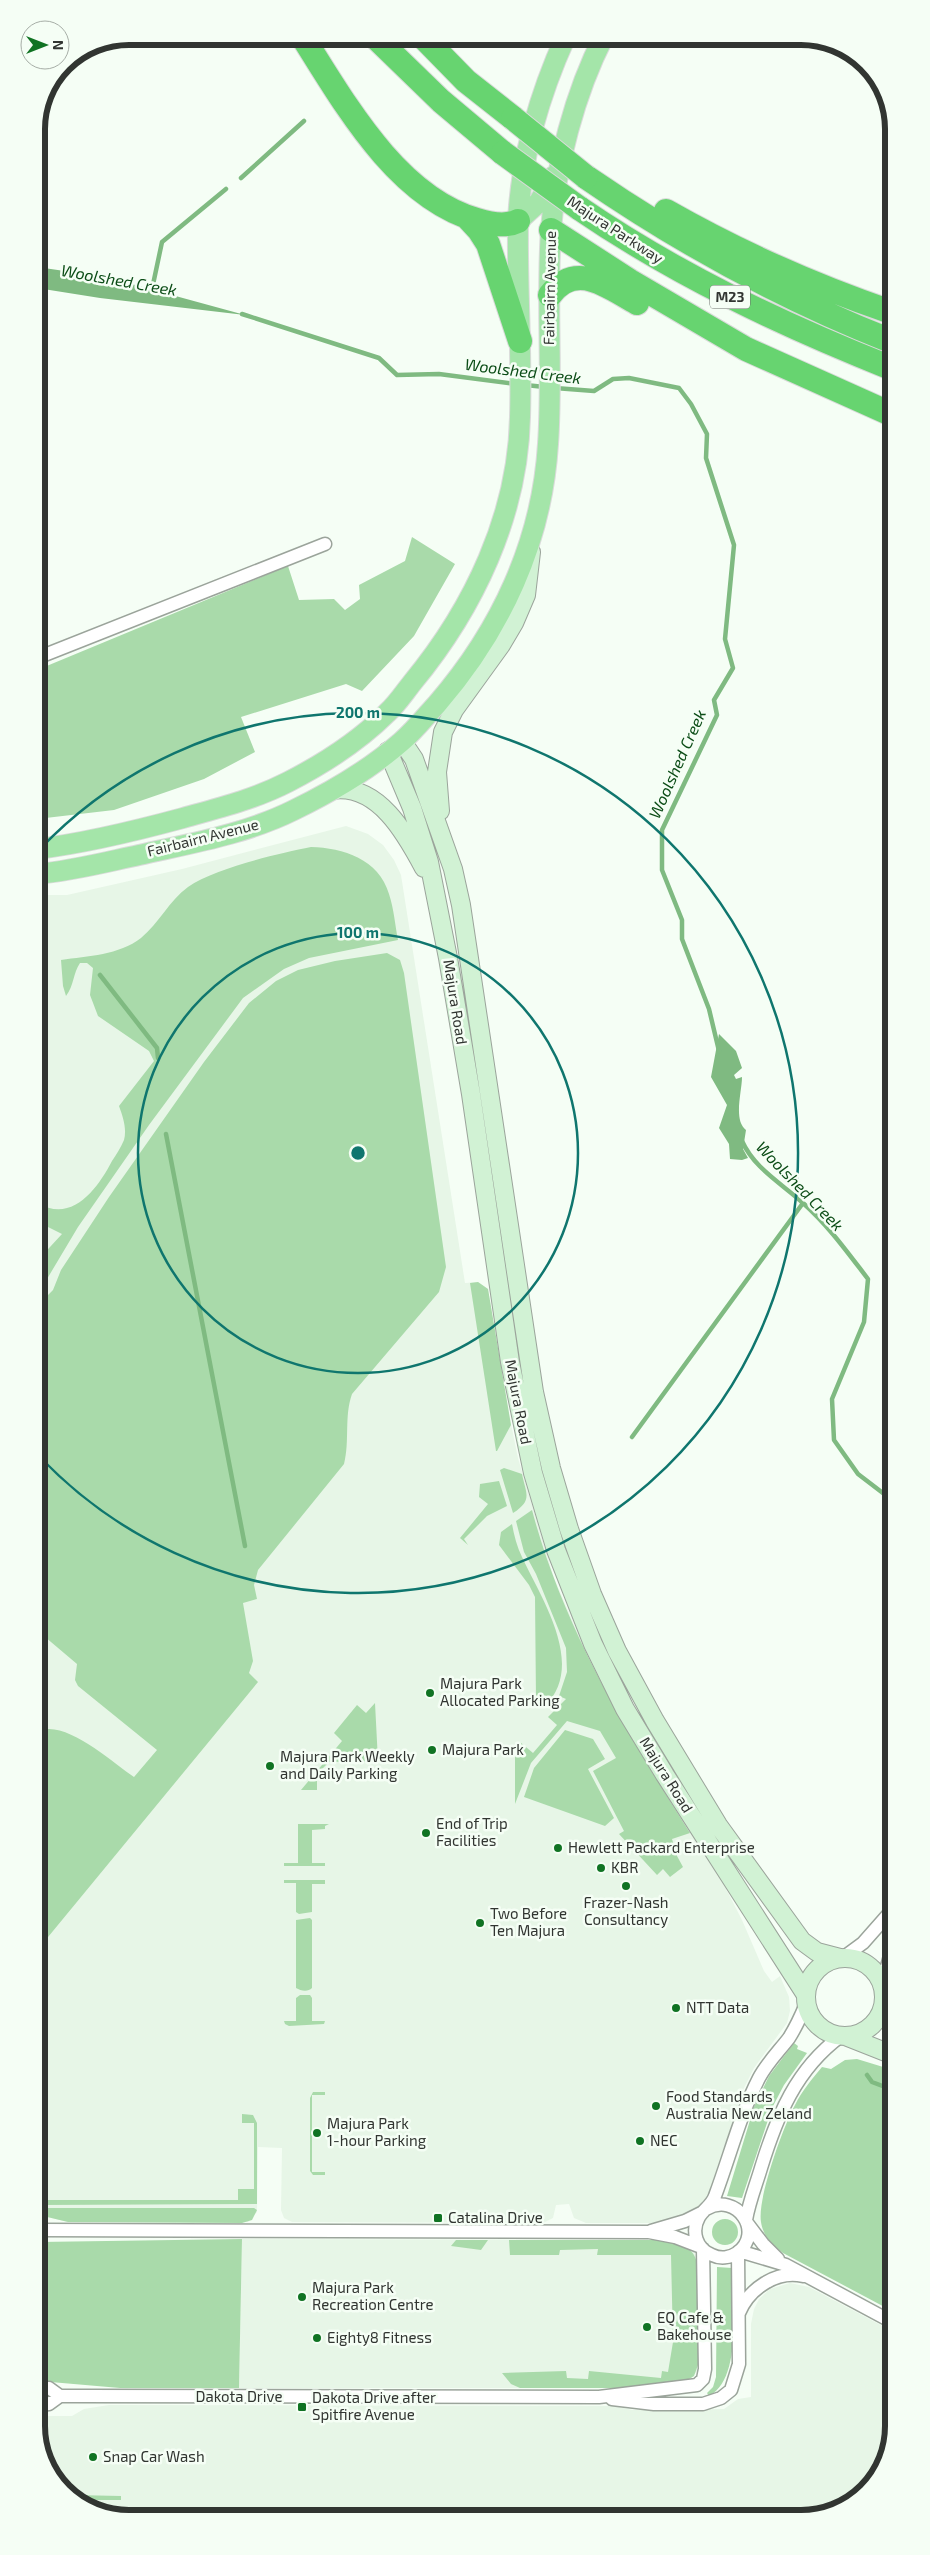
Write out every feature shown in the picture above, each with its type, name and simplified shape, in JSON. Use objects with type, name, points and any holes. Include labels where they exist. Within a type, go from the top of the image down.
[{"type":"highway","points":[[308,45],[351,113],[386,158],[417,187],[466,217],[480,230],[488,244],[520,345]]},
{"type":"highway","name":"Majura Parkway","points":[[383,45],[441,101],[503,153],[624,238],[698,281],[770,317],[885,365]]},
{"type":"highway","name":"Majura Parkway","points":[[431,45],[466,81],[586,177],[636,211],[726,265],[806,305],[885,338]]},
{"type":"highway","points":[[586,177],[648,201],[717,240],[777,268],[885,310]]},
{"type":"highway","points":[[466,217],[502,224],[524,217]]},
{"type":"highway","points":[[551,230],[630,281],[746,349],[885,411]]},
{"type":"highway","points":[[550,295],[556,286],[566,280],[589,278],[686,332],[746,349]]},
{"type":"main road","name":"Fairbairn Avenue","points":[[45,848],[97,839],[156,825],[255,796],[288,782],[325,761],[380,719],[445,641],[477,586],[505,512],[518,448],[524,217],[522,187],[531,138],[539,110],[563,45]]},
{"type":"main road","name":"Fairbairn Avenue","points":[[45,873],[89,866],[221,836],[268,821],[332,790],[395,746],[463,674],[494,627],[508,599],[533,532],[547,462],[550,417],[551,230],[561,162],[579,101],[601,45]]},
{"type":"main road","points":[[551,230],[524,217],[542,197],[561,162]]},
{"type":"main road","points":[[457,884],[438,801],[437,772],[441,741],[452,715],[501,645],[522,605],[528,586],[533,532]]},
{"type":"main road","points":[[380,719],[395,746]]},
{"type":"main road","name":"Majura Road","points":[[395,746],[414,759],[457,884],[487,1068],[534,1392],[559,1498],[585,1575],[620,1658],[655,1721],[718,1825],[802,1941],[817,1952],[842,1957]]},
{"type":"main road","name":"Majura Road","points":[[395,746],[423,839],[434,888],[474,1112],[510,1362],[533,1474],[556,1550],[593,1644],[626,1709],[665,1775],[806,1999]]},
{"type":"main road","points":[[332,790],[348,790],[363,795],[393,818],[408,838],[434,888]]},
{"type":"main road","points":[[885,1990],[879,1977],[868,1965],[853,1958],[842,1957],[831,1960],[816,1970],[811,1977],[806,1999],[810,2016],[818,2026],[829,2033],[843,2036],[885,2052]]},
{"type":"main road","points":[[843,2036],[862,2032],[876,2021],[883,2005],[883,1986]]},
{"type":"street","points":[[45,655],[325,544]]},
{"type":"street","points":[[842,1957],[863,1943],[885,1918]]},
{"type":"street","points":[[883,1986],[885,1978]]},
{"type":"street","points":[[599,2397],[686,2387],[701,2382],[705,2369],[702,2248],[697,2239],[696,2226],[714,2198],[757,2082],[794,2030],[806,1999]]},
{"type":"street","points":[[45,2230],[649,2232],[676,2237],[718,2257],[729,2257],[739,2251],[747,2238],[747,2222],[770,2136],[785,2102],[814,2059],[843,2036]]},
{"type":"street","points":[[649,2232],[685,2221],[718,2204],[730,2206],[741,2212],[767,2249],[786,2265],[885,2318]]},
{"type":"street","points":[[739,2251],[786,2265]]},
{"type":"street","points":[[599,2397],[636,2403],[699,2404],[721,2398],[731,2390],[738,2372],[739,2251]]},
{"type":"street","points":[[739,2313],[751,2295],[771,2280],[792,2275],[810,2279]]},
{"type":"street","name":"Dakota Drive","points":[[45,2388],[49,2388],[60,2396],[599,2397]]},
{"type":"street","name":"Dakota Drive","points":[[45,2404],[49,2404],[60,2396]]},
{"type":"shaded area","points":[[45,268],[106,277],[245,315],[100,298],[45,289]]},
{"type":"shaded area","points":[[412,537],[455,564],[414,636],[362,691],[346,684],[241,717],[255,752],[204,779],[114,810],[45,818],[45,667],[288,566],[299,600],[334,599],[345,610],[360,599],[359,585],[405,561]]},
{"type":"shaded area","points":[[346,826],[368,834],[383,845],[394,860],[401,875],[465,1283],[478,1282],[488,1289],[503,1385],[518,1458],[554,1578],[586,1652],[633,1742],[722,1881],[742,1920],[764,1971],[772,1982],[780,1976],[789,1997],[790,2011],[787,2023],[754,2068],[743,2090],[707,2198],[697,2210],[672,2221],[656,2223],[586,2223],[574,2218],[569,2204],[556,2205],[553,2218],[543,2223],[292,2222],[284,2218],[281,2210],[282,2148],[258,2147],[257,2212],[248,2222],[68,2222],[45,2216],[45,895],[67,895],[182,869]]},
{"type":"shaded area","points":[[311,847],[323,848],[347,853],[368,864],[384,882],[389,894],[398,940],[309,958],[284,969],[243,998],[149,1125],[78,1227],[47,1279],[45,1287],[45,1252],[62,1234],[45,1226],[45,1206],[62,1209],[73,1206],[91,1192],[99,1182],[124,1140],[125,1127],[119,1106],[154,1061],[149,1051],[98,1016],[90,995],[93,968],[87,963],[80,963],[66,996],[63,986],[61,960],[103,954],[132,944],[153,926],[188,887],[230,868]]},
{"type":"shaded area","points":[[387,953],[400,960],[404,973],[446,1267],[439,1292],[352,1394],[348,1411],[347,1446],[344,1464],[258,1570],[254,1585],[257,1599],[243,1603],[253,1661],[249,1673],[258,1682],[45,1941],[45,1730],[62,1731],[75,1736],[134,1777],[157,1750],[78,1686],[75,1680],[77,1664],[45,1637],[45,1298],[53,1290],[61,1270],[109,1197],[204,1062],[249,1003],[276,981],[298,970],[335,961]]},
{"type":"shaded area","points":[[719,1034],[736,1051],[742,1068],[734,1075],[736,1079],[742,1077],[739,1113],[742,1125],[746,1130],[743,1149],[748,1158],[742,1160],[730,1159],[729,1144],[719,1128],[727,1105],[711,1077]]},
{"type":"shaded area","points":[[478,1282],[488,1289],[511,1425],[497,1451],[470,1283]]},
{"type":"shaded area","points":[[504,1468],[522,1474],[526,1492],[526,1500],[513,1513],[500,1470]]},
{"type":"shaded area","points":[[499,1481],[507,1506],[487,1516],[464,1539],[468,1545],[460,1538],[488,1504],[479,1497],[480,1484]]},
{"type":"shaded area","points":[[532,1510],[545,1553],[579,1637],[620,1717],[690,1833],[672,1839],[677,1856],[683,1867],[670,1877],[663,1869],[657,1875],[619,1834],[624,1831],[593,1771],[616,1758],[600,1731],[567,1721],[531,1763],[515,1804],[515,1751],[520,1742],[533,1753],[557,1725],[548,1717],[566,1699],[559,1696],[567,1672],[566,1648],[536,1574],[524,1552],[516,1521]]},
{"type":"shaded area","points":[[512,1524],[520,1553],[557,1633],[561,1653],[562,1672],[556,1691],[544,1707],[536,1700],[535,1597],[529,1585],[499,1545],[501,1532]]},
{"type":"shaded area","points":[[375,1703],[378,1761],[329,1762],[322,1769],[326,1773],[326,1778],[317,1778],[317,1790],[301,1790],[342,1741],[334,1733],[357,1705],[366,1713]]},
{"type":"shaded area","points":[[565,1730],[593,1739],[605,1759],[588,1769],[614,1818],[605,1826],[524,1797],[534,1768]]},
{"type":"shaded area","points":[[298,1824],[329,1824],[325,1826],[325,1829],[312,1830],[312,1863],[325,1863],[325,1866],[284,1866],[284,1863],[298,1863]]},
{"type":"shaded area","points":[[284,1880],[325,1880],[325,1884],[312,1884],[312,1912],[299,1914],[296,1912],[296,1883],[284,1883]]},
{"type":"shaded area","points":[[310,1918],[312,1920],[312,1988],[304,1991],[296,1988],[296,1920]]},
{"type":"shaded area","points":[[300,1995],[310,1995],[312,1998],[312,2021],[325,2021],[324,2024],[289,2026],[285,2024],[284,2021],[296,2021],[296,1998]]},
{"type":"shaded area","points":[[794,2043],[798,2046],[797,2049],[807,2053],[784,2085],[772,2108],[742,2198],[727,2196],[754,2107],[769,2076]]},
{"type":"shaded area","points":[[857,2059],[885,2068],[885,2307],[783,2253],[769,2240],[761,2222],[763,2197],[767,2181],[790,2115],[807,2085],[822,2067],[831,2069],[845,2060]]},
{"type":"shaded area","points":[[313,2092],[325,2092],[325,2095],[312,2095],[312,2172],[325,2172],[325,2175],[313,2175],[310,2171],[310,2098]]},
{"type":"shaded area","points":[[242,2114],[253,2115],[257,2123],[257,2204],[45,2205],[45,2200],[238,2200],[238,2189],[254,2189],[254,2123],[242,2123]]},
{"type":"shaded area","points":[[45,2208],[254,2208],[257,2210],[252,2220],[242,2223],[68,2222],[45,2216]]},
{"type":"shaded area","points":[[725,2219],[734,2223],[738,2232],[734,2241],[725,2245],[716,2241],[712,2232],[716,2223]]},
{"type":"shaded area","points":[[242,2239],[667,2240],[694,2252],[697,2258],[697,2371],[691,2378],[605,2388],[239,2388]]},
{"type":"shaded area","points":[[242,2239],[239,2388],[120,2388],[45,2382],[45,2242]]},
{"type":"shaded area","points":[[456,2240],[488,2240],[481,2250],[451,2246]]},
{"type":"shaded area","points":[[509,2240],[667,2240],[685,2247],[693,2253],[698,2271],[698,2365],[694,2376],[686,2381],[627,2388],[520,2388],[511,2384],[502,2373],[566,2371],[567,2378],[588,2379],[589,2371],[661,2378],[662,2371],[668,2372],[673,2342],[671,2255],[597,2255],[598,2249],[560,2250],[559,2255],[510,2255]]},
{"type":"shaded area","points":[[717,2267],[732,2268],[733,2338],[727,2373],[720,2387],[709,2396],[707,2393],[713,2387],[716,2377]]},
{"type":"shaded area","points":[[790,2283],[809,2287],[885,2327],[885,2426],[881,2453],[868,2477],[856,2489],[848,2496],[823,2507],[801,2510],[124,2510],[97,2504],[82,2496],[59,2473],[48,2448],[45,2415],[72,2416],[84,2409],[109,2405],[614,2406],[633,2410],[724,2409],[738,2399],[751,2397],[751,2324],[754,2309],[759,2299],[770,2289]]},
{"type":"shaded area","points":[[81,2495],[121,2496],[121,2500],[90,2500]]},
{"type":"waterway","points":[[241,178],[304,121]]},
{"type":"waterway","points":[[151,294],[162,242],[226,189]]},
{"type":"waterway","name":"Woolshed Creek","points":[[242,314],[379,358],[397,375],[439,374],[515,384]]},
{"type":"waterway","name":"Woolshed Creek","points":[[555,388],[594,391],[613,379],[629,378],[679,388],[691,404],[707,434],[706,458],[734,545],[725,639],[733,668],[714,700],[717,715],[662,830],[662,870],[682,920],[682,939],[709,1009],[719,1051]]},
{"type":"waterway","name":"Woolshed Creek","points":[[525,385],[545,387]]},
{"type":"waterway","points":[[100,975],[157,1048],[158,1058]]},
{"type":"waterway","points":[[166,1134],[245,1546]]},
{"type":"waterway","name":"Woolshed Creek","points":[[742,1141],[747,1151],[761,1167],[821,1220],[868,1279],[864,1322],[832,1399],[834,1440],[858,1474],[885,1495]]},
{"type":"waterway","points":[[632,1437],[803,1203]]},
{"type":"waterway","points":[[867,2075],[872,2082],[885,2087]]},
{"type":"place","name":"Majura Park Allocated Parking","points":[[430,1693]]},
{"type":"place","name":"Majura Park","points":[[432,1750]]},
{"type":"place","name":"Majura Park Weekly and Daily Parking","points":[[270,1766]]},
{"type":"place","name":"End of Trip Facilities","points":[[426,1833]]},
{"type":"place","name":"Hewlett Packard Enterprise","points":[[558,1848]]},
{"type":"place","name":"KBR","points":[[601,1868]]},
{"type":"place","name":"Frazer-Nash Consultancy","points":[[626,1886]]},
{"type":"place","name":"Two Before Ten Majura","points":[[480,1923]]},
{"type":"place","name":"NTT Data","points":[[676,2008]]},
{"type":"place","name":"Food Standards Australia New Zeland","points":[[656,2106]]},
{"type":"place","name":"Majura Park 1-hour Parking","points":[[317,2133]]},
{"type":"place","name":"NEC","points":[[640,2141]]},
{"type":"place","name":"Catalina Drive","points":[[438,2218]]},
{"type":"place","name":"Majura Park Recreation Centre","points":[[302,2297]]},
{"type":"place","name":"EQ Cafe & Bakehouse","points":[[647,2327]]},
{"type":"place","name":"Eighty8 Fitness","points":[[317,2338]]},
{"type":"place","name":"Dakota Drive after Spitfire Avenue","points":[[302,2407]]},
{"type":"place","name":"Snap Car Wash","points":[[93,2457]]}]
